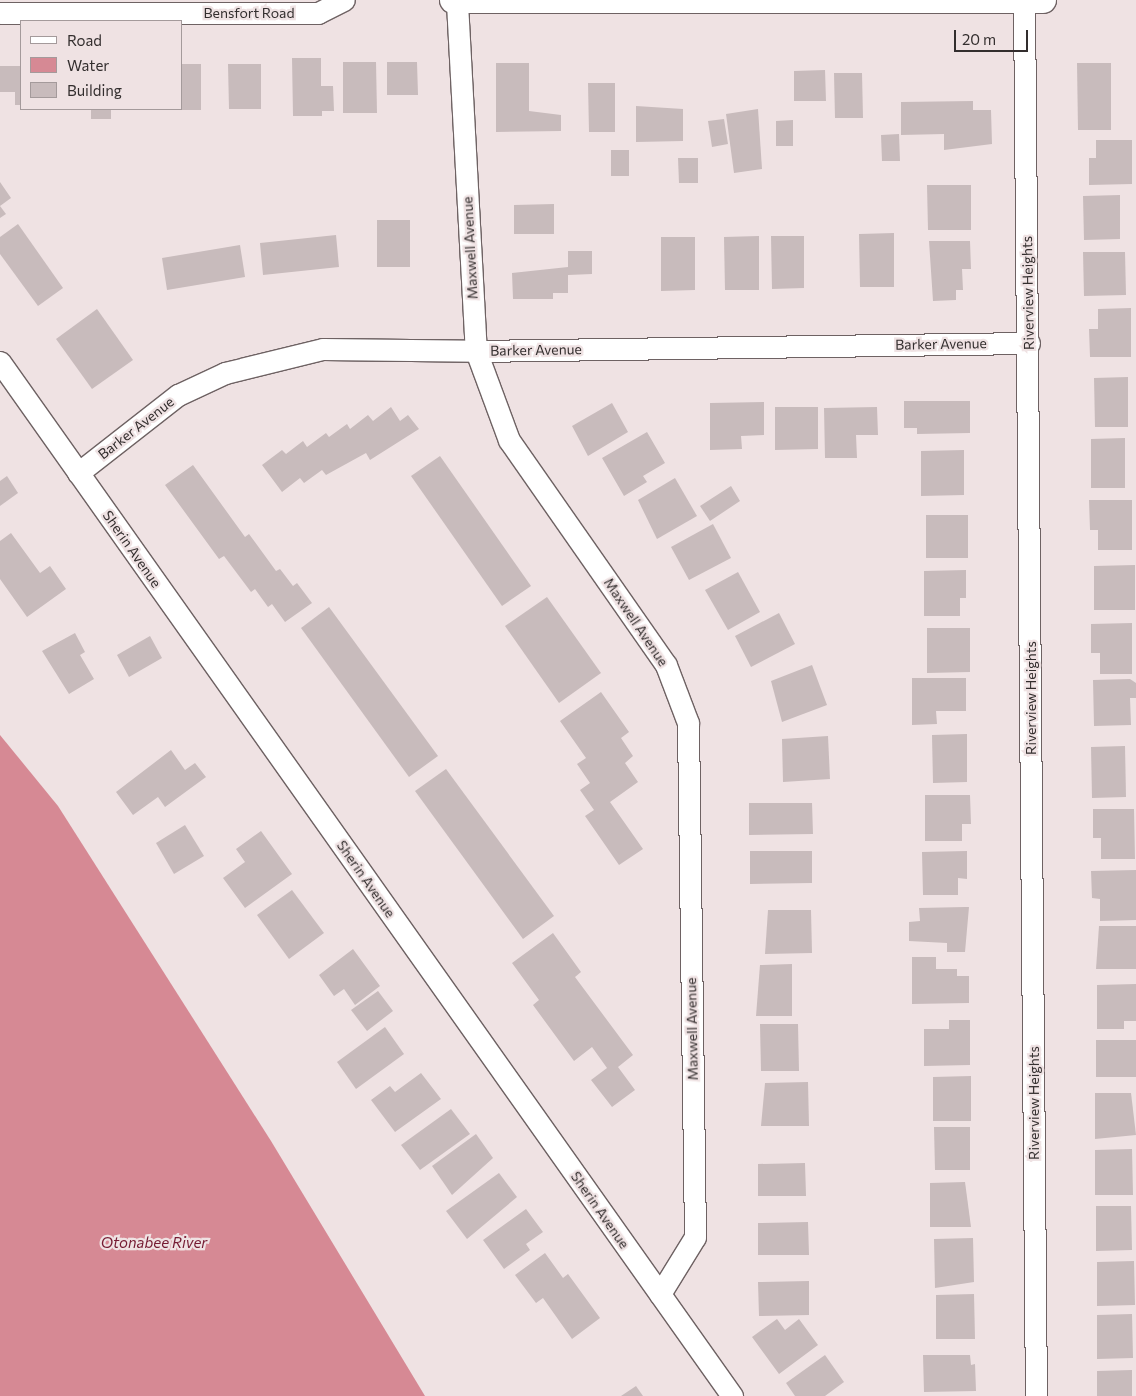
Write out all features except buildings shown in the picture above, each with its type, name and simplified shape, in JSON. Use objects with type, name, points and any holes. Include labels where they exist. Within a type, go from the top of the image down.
[{"type":"street","name":"Bensfort Road","points":[[0,13],[318,13],[344,0]]},
{"type":"street","name":"Riverview Heights","points":[[1024,0],[1029,343],[1036,1396]]},
{"type":"street","points":[[455,2],[1043,0]]},
{"type":"street","name":"Maxwell Avenue","points":[[455,2],[476,351],[509,440],[666,665],[688,723],[695,1237],[660,1294]]},
{"type":"street","name":"Barker Avenue","points":[[78,473],[178,394],[225,372],[322,349],[476,351],[1029,343]]},
{"type":"street","name":"Sherin Avenue","points":[[0,362],[732,1396]]},
{"type":"water","name":"Otonabee River","points":[[0,735],[58,806],[271,1141],[425,1396],[0,1396]]}]
